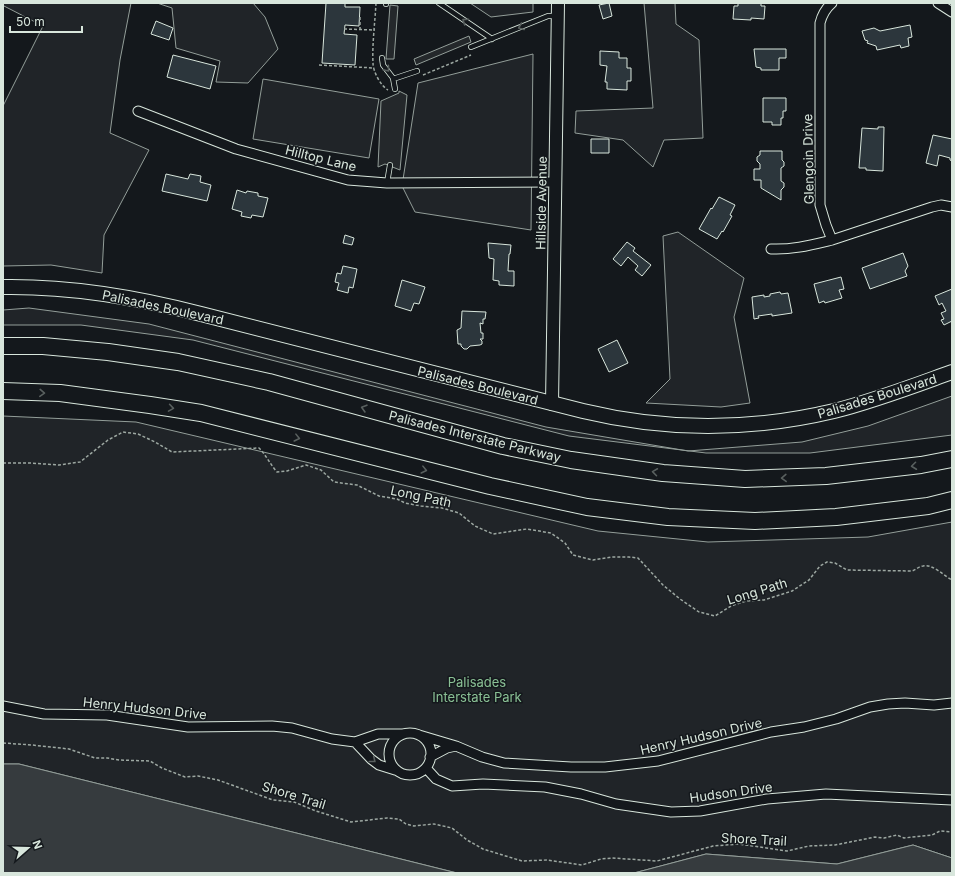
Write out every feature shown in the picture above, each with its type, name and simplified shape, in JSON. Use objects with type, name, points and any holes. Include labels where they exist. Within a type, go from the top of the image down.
[{"type":"highway","name":"Palisades Interstate Parkway","points":[[3,346],[43,346],[108,352],[178,362],[268,382],[503,446],[571,460],[663,473],[745,479],[826,476],[921,465],[952,459]]},
{"type":"highway","points":[[3,391],[60,394],[201,413],[490,486],[586,507],[668,517],[755,521],[836,517],[928,506],[952,500]]},
{"type":"main road","name":"Hillside Avenue","points":[[552,404],[558,3]]},
{"type":"main road","name":"Palisades Boulevard","points":[[3,287],[63,289],[144,300],[208,315],[601,416],[648,423],[703,427],[742,426],[789,420],[835,410],[880,397],[952,372]]},
{"type":"street","name":"Glengoin Drive","points":[[832,3],[827,7],[822,15],[820,23],[820,206],[832,240]]},
{"type":"street","points":[[938,3],[952,12]]},
{"type":"street","name":"Hilltop Lane","points":[[138,111],[236,149],[348,180],[387,183],[555,182]]},
{"type":"street","points":[[771,250],[802,248],[832,240],[932,207],[941,205],[952,207]]},
{"type":"street","name":"Henry Hudson Drive","points":[[3,706],[44,714],[107,715],[188,726],[272,726],[292,728],[332,739],[355,742],[378,734],[408,733],[456,746],[482,757],[504,763],[517,765],[537,764],[571,767],[605,767],[632,765],[684,755],[771,732],[804,727],[836,719],[870,707],[905,703],[934,705],[952,703]]},
{"type":"street","points":[[395,770],[391,764],[389,750],[396,738],[403,734]]},
{"type":"street","points":[[355,742],[371,759],[379,765],[395,770],[401,774],[414,775],[426,768],[430,757],[428,744],[419,735]]},
{"type":"street","points":[[430,757],[447,748],[456,746]]},
{"type":"street","name":"Hudson Drive","points":[[426,768],[436,779],[452,786],[483,784],[545,787],[581,794],[616,804],[670,812],[700,811],[767,799],[826,794],[952,800]]},
{"type":"lane","points":[[439,3],[492,39]]},
{"type":"lane","points":[[471,47],[548,16],[558,16]]},
{"type":"lane","points":[[382,58],[383,65],[394,79],[395,88]]},
{"type":"lane","points":[[394,79],[417,71]]},
{"type":"lane","points":[[387,183],[390,165]]},
{"type":"path","points":[[376,3],[373,64],[379,79],[386,88],[388,90],[395,88]]},
{"type":"path","points":[[360,17],[360,30]]},
{"type":"path","points":[[344,29],[375,30]]},
{"type":"path","points":[[417,78],[475,53]]},
{"type":"path","points":[[319,65],[374,68]]},
{"type":"path","name":"Long Path","points":[[3,463],[59,465],[80,462],[108,440],[122,432],[138,434],[172,452],[259,448],[266,455],[270,464],[277,472],[287,471],[306,465],[321,470],[334,482],[357,485],[379,496],[397,499],[405,503],[442,508],[459,513],[475,526],[493,534],[527,528],[551,533],[565,543],[573,556],[593,560],[612,556],[638,558],[663,585],[680,599],[699,612],[715,616],[731,606],[764,600],[792,591],[809,580],[820,566],[827,562],[835,563],[847,570],[912,571],[922,566],[931,566],[942,575],[952,580]]},
{"type":"path","name":"Shore Trail","points":[[3,743],[32,744],[69,749],[95,758],[150,761],[162,768],[185,777],[198,776],[218,780],[273,800],[294,802],[316,811],[351,822],[387,818],[399,819],[406,824],[414,826],[434,824],[452,828],[467,840],[483,849],[522,861],[547,860],[582,866],[601,859],[612,858],[657,861],[713,846],[739,844],[787,851],[809,846],[835,845],[875,837],[884,838],[897,835],[904,838],[932,835],[940,831],[952,832]]},
{"type":"green space","points":[[3,3],[131,3],[120,60],[110,133],[149,150],[104,235],[102,273],[51,265],[3,266],[3,106],[43,26],[4,6],[3,8]]},
{"type":"green space","points":[[157,3],[253,3],[265,17],[278,49],[248,83],[216,82],[220,61],[176,48],[172,8]]},
{"type":"green space","points":[[470,3],[533,3],[533,12],[491,17]]},
{"type":"green space","points":[[644,3],[675,3],[676,24],[699,40],[703,138],[664,140],[653,167],[623,140],[575,133],[576,111],[653,108]]},
{"type":"green space","points":[[533,54],[531,230],[415,212],[402,186],[418,83]]},
{"type":"green space","points":[[263,79],[379,99],[369,158],[253,139]]},
{"type":"green space","points":[[678,232],[744,278],[734,317],[750,403],[721,407],[646,403],[670,379],[663,236]]},
{"type":"green space","points":[[29,308],[149,324],[546,427],[683,450],[569,436],[193,340],[81,325],[3,325],[3,310]]},
{"type":"green space","points":[[952,396],[952,435],[810,453],[706,453],[689,451],[802,442],[868,426]]},
{"type":"green space","name":"Palisades Interstate Park","points":[[3,416],[136,422],[598,531],[708,542],[868,537],[952,522],[952,858],[913,845],[837,864],[706,854],[634,873],[457,873],[19,764],[3,764]]},
{"type":"shaded area","points":[[390,5],[398,6],[394,59],[386,59]]},
{"type":"shaded area","points":[[469,36],[471,42],[416,65],[414,59]]},
{"type":"shaded area","points":[[399,91],[407,95],[400,170],[385,164],[378,167],[381,101],[399,93]]},
{"type":"shaded area","points":[[3,764],[19,764],[457,873],[3,873]]},
{"type":"shaded area","points":[[913,845],[952,858],[952,873],[634,873],[706,854],[837,864]]},
{"type":"building","points":[[326,3],[345,3],[345,7],[360,7],[359,26],[345,25],[344,34],[357,35],[355,65],[322,63]]},
{"type":"building","points":[[609,3],[612,16],[603,19],[599,5]]},
{"type":"building","points":[[738,3],[761,3],[761,6],[765,6],[764,19],[733,19],[734,6],[738,6]]},
{"type":"building","points":[[156,21],[173,28],[169,40],[151,34]]},
{"type":"building","points":[[910,25],[912,37],[908,38],[909,46],[901,48],[900,45],[877,50],[876,46],[867,43],[868,41],[865,40],[862,31],[874,28],[880,31]]},
{"type":"building","points":[[754,49],[786,49],[786,58],[779,58],[779,70],[761,70],[761,68],[756,67]]},
{"type":"building","points":[[600,51],[619,52],[619,58],[627,58],[627,68],[631,68],[631,81],[627,81],[627,90],[607,89],[607,82],[605,82],[607,66],[600,65]]},
{"type":"building","points":[[173,55],[216,66],[210,89],[167,77]]},
{"type":"building","points":[[763,98],[786,98],[786,111],[783,111],[781,125],[772,125],[772,122],[763,122]]},
{"type":"building","points":[[878,127],[884,127],[883,171],[859,168],[862,128],[878,129]]},
{"type":"building","points":[[933,135],[952,139],[952,161],[950,158],[939,155],[937,166],[926,163]]},
{"type":"building","points":[[591,139],[609,139],[609,153],[591,153]]},
{"type":"building","points":[[760,151],[782,151],[784,166],[781,168],[781,181],[784,183],[784,187],[781,190],[781,200],[761,188],[761,180],[754,180],[754,169],[760,169],[760,164],[757,161],[757,157],[760,155]]},
{"type":"building","points":[[166,174],[188,179],[190,174],[201,176],[200,182],[211,185],[207,201],[162,191]]},
{"type":"building","points":[[237,190],[246,193],[247,191],[258,193],[258,196],[268,198],[263,217],[252,215],[251,218],[241,216],[242,212],[232,209]]},
{"type":"building","points":[[719,197],[735,205],[730,215],[732,216],[723,232],[722,231],[717,239],[699,229]]},
{"type":"building","points":[[345,235],[354,238],[352,245],[343,243]]},
{"type":"building","points":[[627,242],[635,248],[633,251],[651,265],[642,276],[635,270],[638,266],[628,257],[621,266],[613,259]]},
{"type":"building","points":[[488,243],[511,245],[508,271],[514,271],[514,286],[499,285],[499,281],[493,280],[494,259],[489,258]]},
{"type":"building","points":[[903,253],[908,266],[905,271],[907,276],[870,289],[862,268]]},
{"type":"building","points":[[343,266],[357,269],[353,288],[349,287],[348,293],[337,290],[339,283],[335,282],[337,273],[341,274]]},
{"type":"building","points":[[841,277],[844,289],[839,290],[842,298],[825,303],[824,301],[819,303],[814,284]]},
{"type":"building","points":[[402,280],[425,287],[419,304],[414,303],[411,311],[395,306]]},
{"type":"building","points":[[952,289],[952,321],[944,325],[941,320],[944,319],[941,313],[946,311],[942,303],[939,305],[935,296]]},
{"type":"building","points":[[780,292],[781,294],[788,293],[792,313],[772,316],[772,314],[758,316],[759,318],[754,319],[752,297],[764,295],[764,297],[770,296],[770,294]]},
{"type":"building","points":[[462,311],[486,312],[485,319],[483,319],[483,324],[480,323],[481,333],[483,333],[483,339],[480,339],[482,344],[470,346],[467,349],[464,349],[461,344],[458,344],[457,330],[461,328]]},
{"type":"building","points":[[617,340],[628,363],[609,372],[598,349]]}]
